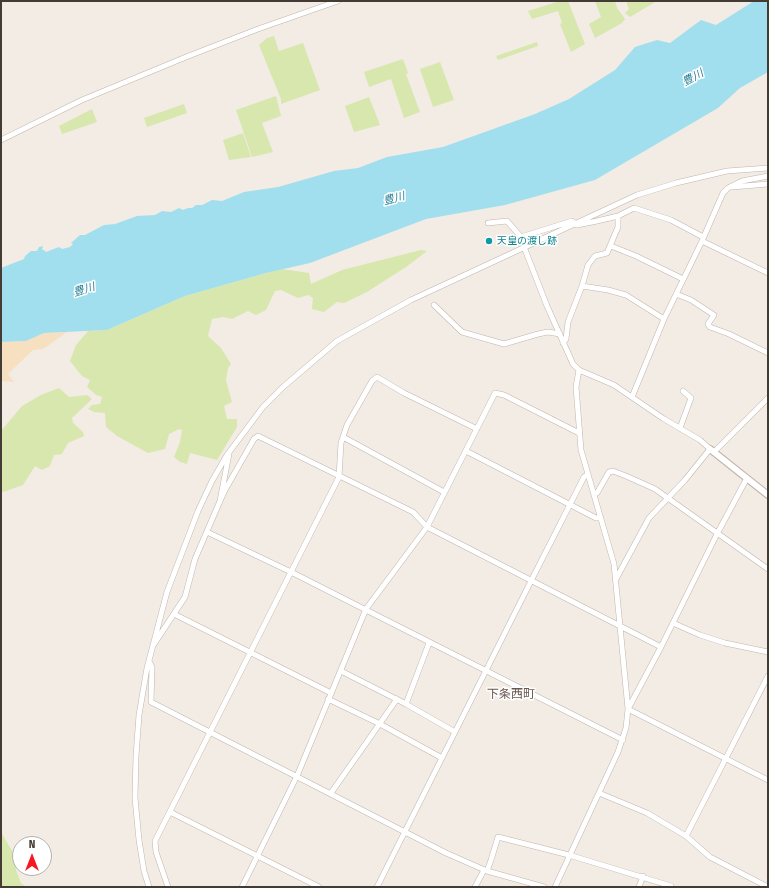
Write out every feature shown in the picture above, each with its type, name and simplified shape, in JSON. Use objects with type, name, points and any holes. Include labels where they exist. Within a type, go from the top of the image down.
[{"type":"street","points":[[1,140],[82,100],[186,57],[258,29],[338,1]]},
{"type":"street","points":[[149,887],[144,871],[139,840],[135,798],[139,715],[151,648],[168,592],[198,511],[212,481],[229,452],[268,402],[283,387],[337,341],[411,300],[575,223],[637,195],[676,183],[727,171],[768,168]]},
{"type":"street","points":[[632,397],[664,319],[703,239],[723,193],[730,187],[742,181],[768,176]]},
{"type":"street","points":[[730,187],[768,184]]},
{"type":"street","points":[[488,223],[507,221],[521,237],[572,221],[577,225],[618,216],[634,208],[671,220],[703,239],[768,273]]},
{"type":"street","points":[[563,343],[566,339],[568,322],[582,286],[588,265],[595,256],[607,253],[618,227],[618,216]]},
{"type":"street","points":[[610,246],[636,256],[683,279]]},
{"type":"street","points":[[524,247],[573,364],[579,370],[604,380],[700,440],[768,495]]},
{"type":"street","points":[[582,286],[608,290],[626,295],[664,319]]},
{"type":"street","points":[[676,294],[691,300],[714,315],[708,324],[710,327],[768,352]]},
{"type":"street","points":[[434,305],[462,332],[504,344],[548,332],[560,334]]},
{"type":"street","points":[[555,887],[623,740],[628,709],[614,564],[581,450],[576,388],[579,370]]},
{"type":"street","points":[[168,887],[156,852],[155,841],[339,477],[341,443],[347,425],[372,381],[377,378],[404,394],[477,429]]},
{"type":"street","points":[[680,428],[691,398],[683,391]]},
{"type":"street","points":[[242,887],[296,776],[366,610],[427,527],[495,394],[504,395],[579,433]]},
{"type":"street","points":[[616,579],[649,518],[712,450],[768,398]]},
{"type":"street","points":[[151,648],[185,597],[195,559],[220,501],[254,439],[258,436],[412,512],[427,527],[661,647]]},
{"type":"street","points":[[343,437],[444,492]]},
{"type":"street","points":[[466,451],[596,518],[601,518]]},
{"type":"street","points":[[220,501],[229,452]]},
{"type":"street","points":[[594,495],[597,493],[609,472],[613,471],[655,489],[768,569]]},
{"type":"street","points":[[377,887],[584,477],[588,474]]},
{"type":"street","points":[[628,709],[747,478]]},
{"type":"street","points":[[207,532],[291,572],[623,740]]},
{"type":"street","points":[[174,614],[332,693]]},
{"type":"street","points":[[673,623],[700,635],[725,643],[768,652]]},
{"type":"street","points":[[406,704],[429,642]]},
{"type":"street","points":[[149,661],[152,667],[151,702],[405,832],[485,870],[544,887]]},
{"type":"street","points":[[341,671],[397,699],[455,732]]},
{"type":"street","points":[[686,836],[768,676]]},
{"type":"street","points":[[328,699],[380,724],[442,758]]},
{"type":"street","points":[[331,793],[397,699]]},
{"type":"street","points":[[628,709],[768,780]]},
{"type":"street","points":[[599,793],[647,813],[686,836],[710,857],[768,887]]},
{"type":"street","points":[[170,812],[319,887]]},
{"type":"street","points":[[475,887],[491,860],[498,837],[643,876],[671,886]]},
{"type":"street","points":[[639,887],[643,876]]},
{"type":"green space","points":[[560,1],[568,1],[585,44],[571,52],[560,24],[562,23],[558,11],[532,19],[528,11]]},
{"type":"green space","points":[[595,1],[615,1],[617,8],[625,19],[622,23],[595,38],[589,24],[601,17]]},
{"type":"green space","points":[[626,1],[657,1],[630,17],[625,13],[629,9]]},
{"type":"green space","points":[[274,36],[279,51],[303,43],[320,90],[281,104],[281,99],[259,45],[267,38]]},
{"type":"green space","points":[[537,42],[538,46],[498,60],[496,56]]},
{"type":"green space","points":[[403,59],[408,73],[406,74],[420,112],[404,118],[391,79],[369,87],[364,72]]},
{"type":"green space","points":[[440,62],[454,100],[433,107],[420,69]]},
{"type":"green space","points":[[276,96],[281,116],[262,123],[273,152],[252,157],[236,110]]},
{"type":"green space","points":[[369,97],[380,125],[354,132],[345,106]]},
{"type":"green space","points":[[184,104],[187,113],[147,127],[144,118]]},
{"type":"green space","points":[[92,109],[97,122],[62,134],[59,126]]},
{"type":"green space","points":[[243,133],[251,157],[229,160],[223,140]]},
{"type":"green space","points":[[421,250],[427,251],[406,267],[367,292],[344,303],[337,302],[324,312],[312,309],[313,298],[308,295],[298,298],[281,290],[275,291],[266,310],[256,315],[248,311],[232,319],[223,317],[212,319],[208,336],[221,348],[231,364],[228,368],[226,380],[232,402],[224,406],[227,419],[237,419],[237,427],[217,460],[190,453],[187,464],[180,462],[174,457],[180,442],[182,430],[179,429],[169,434],[165,449],[148,453],[117,436],[106,427],[105,413],[94,412],[88,409],[92,405],[100,404],[102,397],[96,395],[87,387],[90,380],[82,376],[70,361],[76,345],[88,331],[107,330],[185,296],[282,269],[309,273],[311,284],[342,270]]},
{"type":"green space","points":[[59,388],[69,397],[87,395],[92,399],[72,418],[73,423],[83,432],[84,436],[68,443],[62,454],[54,455],[50,466],[42,470],[35,466],[23,485],[3,492],[1,490],[1,431],[22,406],[41,395]]},
{"type":"green space","points":[[1,832],[12,851],[12,876],[18,876],[21,883],[26,887],[1,887]]},
{"type":"sand","points":[[67,332],[43,349],[33,350],[8,374],[14,382],[1,381],[1,342],[26,341],[44,333]]},
{"type":"water","name":"豊川","points":[[754,1],[768,1],[768,72],[740,88],[718,108],[595,180],[505,205],[426,219],[310,263],[266,273],[185,296],[107,330],[44,333],[26,341],[1,342],[1,268],[24,259],[25,256],[31,251],[37,251],[39,247],[43,246],[42,250],[46,252],[59,247],[62,249],[70,247],[73,244],[71,243],[80,235],[85,235],[104,225],[115,224],[137,216],[155,215],[162,211],[171,212],[179,208],[183,210],[192,208],[196,205],[202,205],[212,200],[222,201],[244,192],[278,187],[334,171],[358,168],[387,157],[443,147],[535,114],[569,99],[615,70],[635,47],[657,40],[670,43],[701,20],[716,25]]},
{"type":"place","name":"天皇の渡し跡","points":[[489,241]]},
{"type":"district","name":"下条西町","points":[[511,695]]}]
